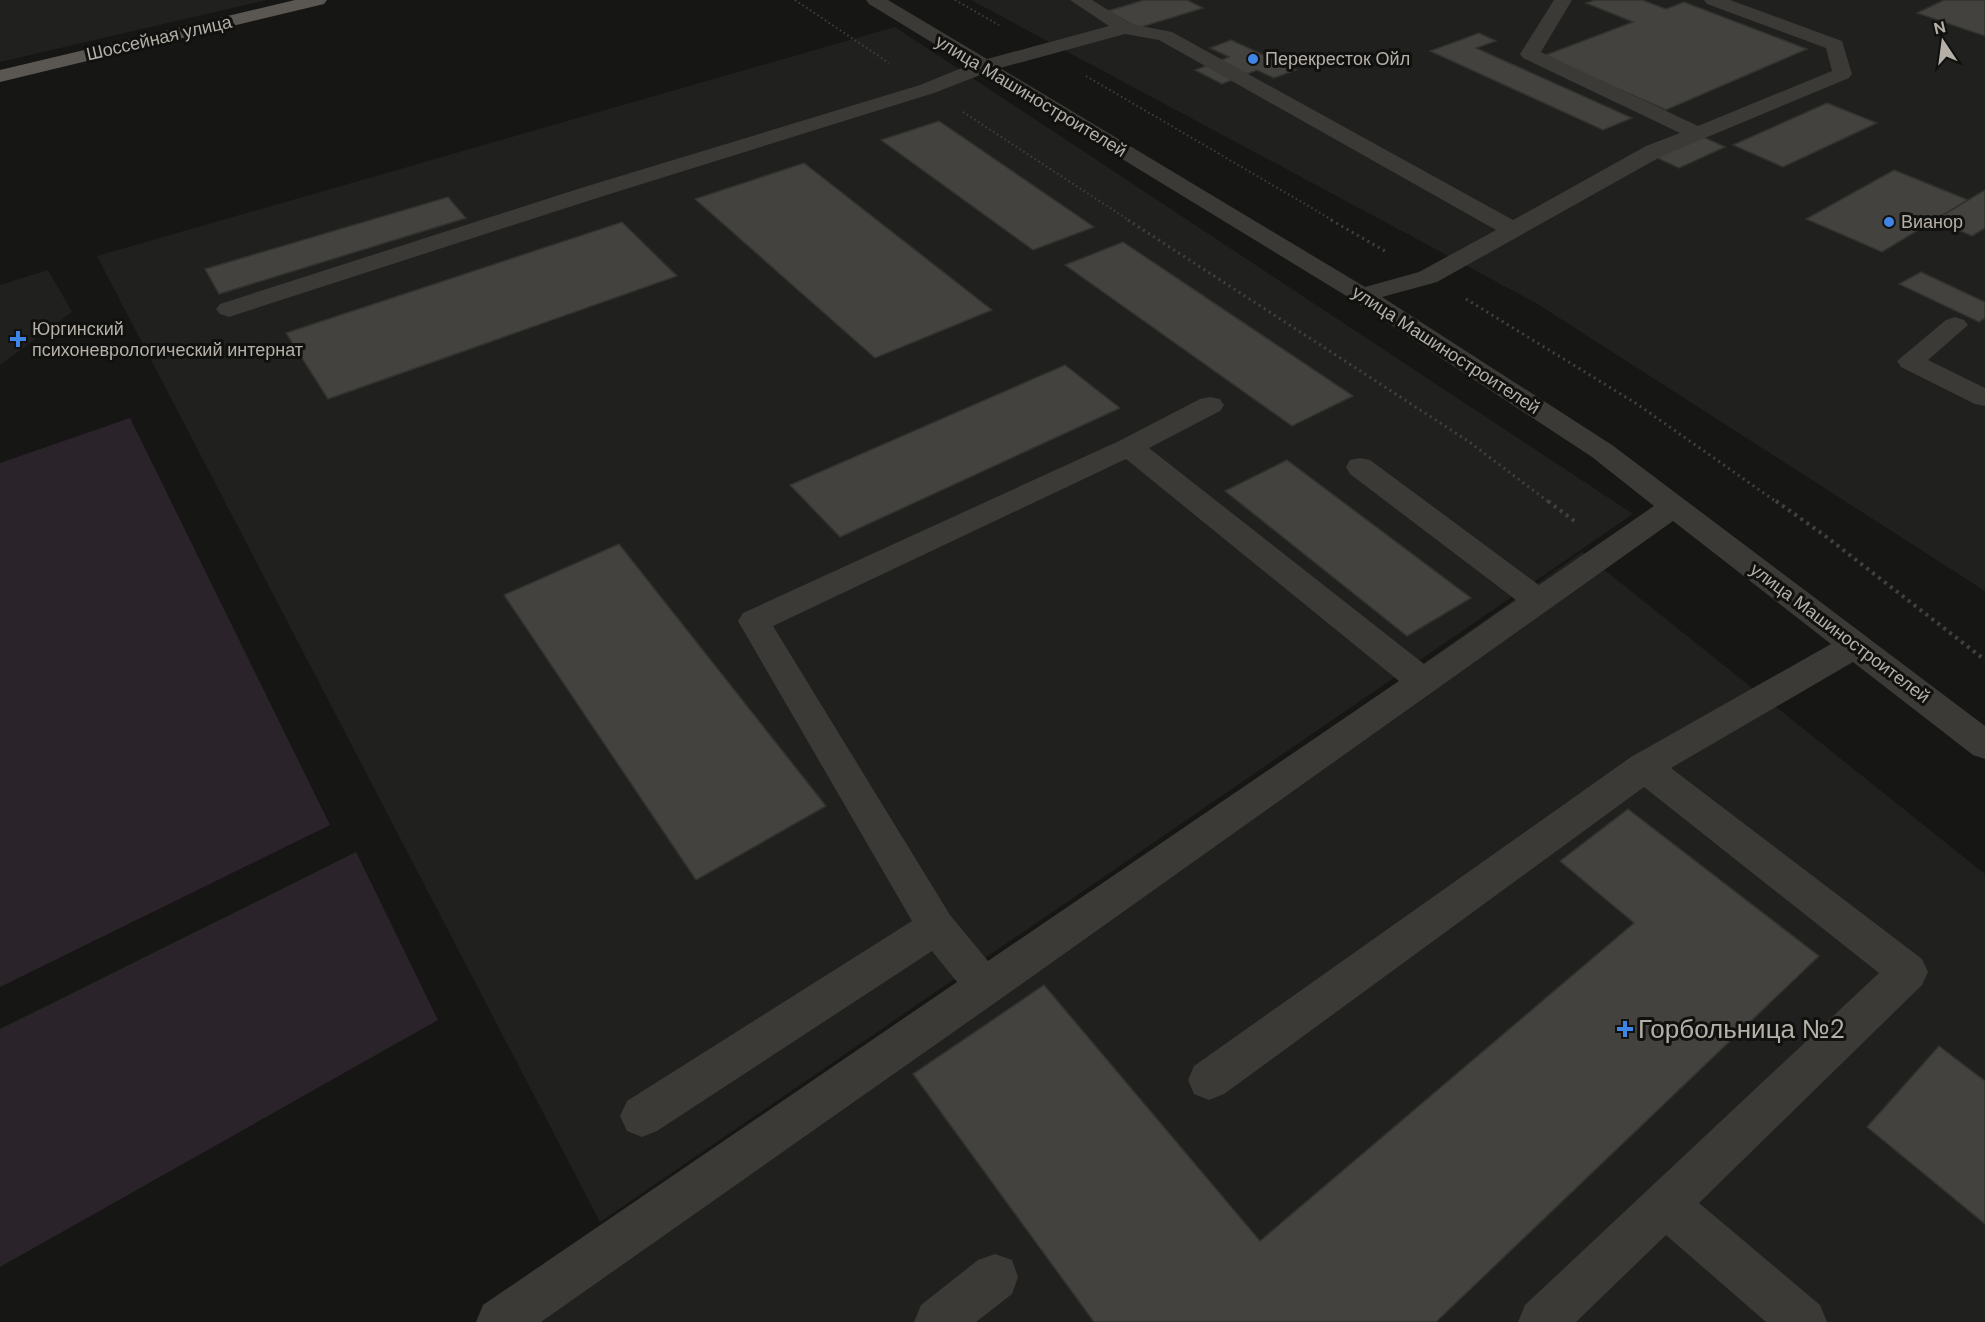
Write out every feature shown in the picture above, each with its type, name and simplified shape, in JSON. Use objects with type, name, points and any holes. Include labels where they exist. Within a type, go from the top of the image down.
[{"type":"main road","name":"Шоссейная улица","points":[[0,76],[318,0]]},
{"type":"street","name":"улица Машиностроителей","points":[[875,0],[982,67],[1362,295],[1602,451],[1985,745]]},
{"type":"street","points":[[1079,0],[1125,28],[1165,36],[1513,230]]},
{"type":"street","points":[[1563,0],[1530,54],[1697,133]]},
{"type":"street","points":[[1362,295],[1428,277],[1654,150],[1842,74],[1834,45],[1713,0]]},
{"type":"street","points":[[229,309],[589,193],[927,89],[982,67],[1040,49],[1125,28]]},
{"type":"street","points":[[1955,325],[1910,361],[1985,398]]},
{"type":"street","points":[[985,987],[936,927],[754,621],[1129,447],[1210,405]]},
{"type":"street","points":[[1129,447],[1423,682]]},
{"type":"street","points":[[1360,467],[1539,601]]},
{"type":"street","points":[[500,1322],[985,987],[1675,505]]},
{"type":"street","points":[[1209,1080],[1644,767],[1854,646]]},
{"type":"street","points":[[1542,1322],[1908,972],[1644,767]]},
{"type":"street","points":[[642,1116],[936,927]]},
{"type":"street","points":[[1665,1204],[1803,1322]]},
{"type":"street","points":[[938,1322],[995,1277]]},
{"type":"path","points":[[795,0],[927,89],[1468,441],[1611,549]]},
{"type":"path","points":[[955,0],[1428,277],[1637,404],[1824,535],[1985,660]]},
{"type":"shaded area","points":[[0,0],[267,0],[0,62]]},
{"type":"shaded area","points":[[971,0],[1985,0],[1985,591],[1536,303]]},
{"type":"shaded area","points":[[895,27],[1633,514],[600,1222],[97,256]]},
{"type":"shaded area","name":"Юргинский психоневрологический интернат","points":[[48,270],[72,312],[0,365],[0,285]]},
{"type":"shaded area","points":[[130,418],[330,825],[0,987],[0,463]]},
{"type":"shaded area","points":[[1582,552],[1985,874],[1985,1322],[486,1322]]},
{"type":"shaded area","points":[[356,852],[438,1020],[0,1267],[0,1029]]},
{"type":"building","points":[[1144,0],[1187,0],[1203,8],[1138,28],[1108,11]]},
{"type":"building","points":[[1595,0],[1642,0],[1666,9],[1684,2],[1807,49],[1666,110],[1543,56],[1633,22],[1586,3]]},
{"type":"building","points":[[1944,0],[1985,0],[1985,36],[1917,13]]},
{"type":"building","points":[[1479,33],[1496,41],[1476,48],[1632,118],[1603,130],[1430,51]]},
{"type":"building","points":[[1231,40],[1296,70],[1274,78],[1257,70],[1222,84],[1195,70],[1229,57],[1210,48]]},
{"type":"building","points":[[1827,103],[1877,123],[1783,167],[1733,145]]},
{"type":"building","points":[[939,121],[1094,227],[1033,250],[881,140]]},
{"type":"building","points":[[1699,135],[1725,147],[1679,168],[1653,156]]},
{"type":"building","points":[[804,163],[992,310],[875,358],[695,199]]},
{"type":"building","points":[[1894,170],[1968,200],[1882,252],[1806,219]]},
{"type":"building","points":[[1985,190],[1985,228],[1972,236],[1935,220]]},
{"type":"building","points":[[448,197],[466,218],[219,294],[205,269]]},
{"type":"building","points":[[622,222],[677,276],[328,399],[286,333]]},
{"type":"building","points":[[1123,242],[1353,396],[1292,426],[1065,265]]},
{"type":"building","points":[[1921,272],[1985,302],[1985,318],[1979,322],[1899,284]]},
{"type":"building","points":[[1065,365],[1120,408],[840,537],[790,485]]},
{"type":"building","points":[[1287,460],[1471,598],[1407,636],[1225,491]]},
{"type":"building","points":[[619,544],[826,806],[696,880],[504,595]]},
{"type":"building","name":"Горбольница №2","points":[[1628,809],[1819,956],[1436,1322],[1094,1322],[913,1074],[1044,985],[1260,1241],[1634,923],[1560,861]]},
{"type":"building","points":[[1939,1046],[1985,1081],[1985,1224],[1867,1127]]},
{"type":"place","name":"Перекресток Ойл","points":[[1253,59]]},
{"type":"place","name":"Вианор","points":[[1889,222]]},
{"type":"place","name":"Юргинский психоневрологический интернат","points":[[18,339]]},
{"type":"place","name":"Горбольница №2","points":[[1625,1029]]}]
